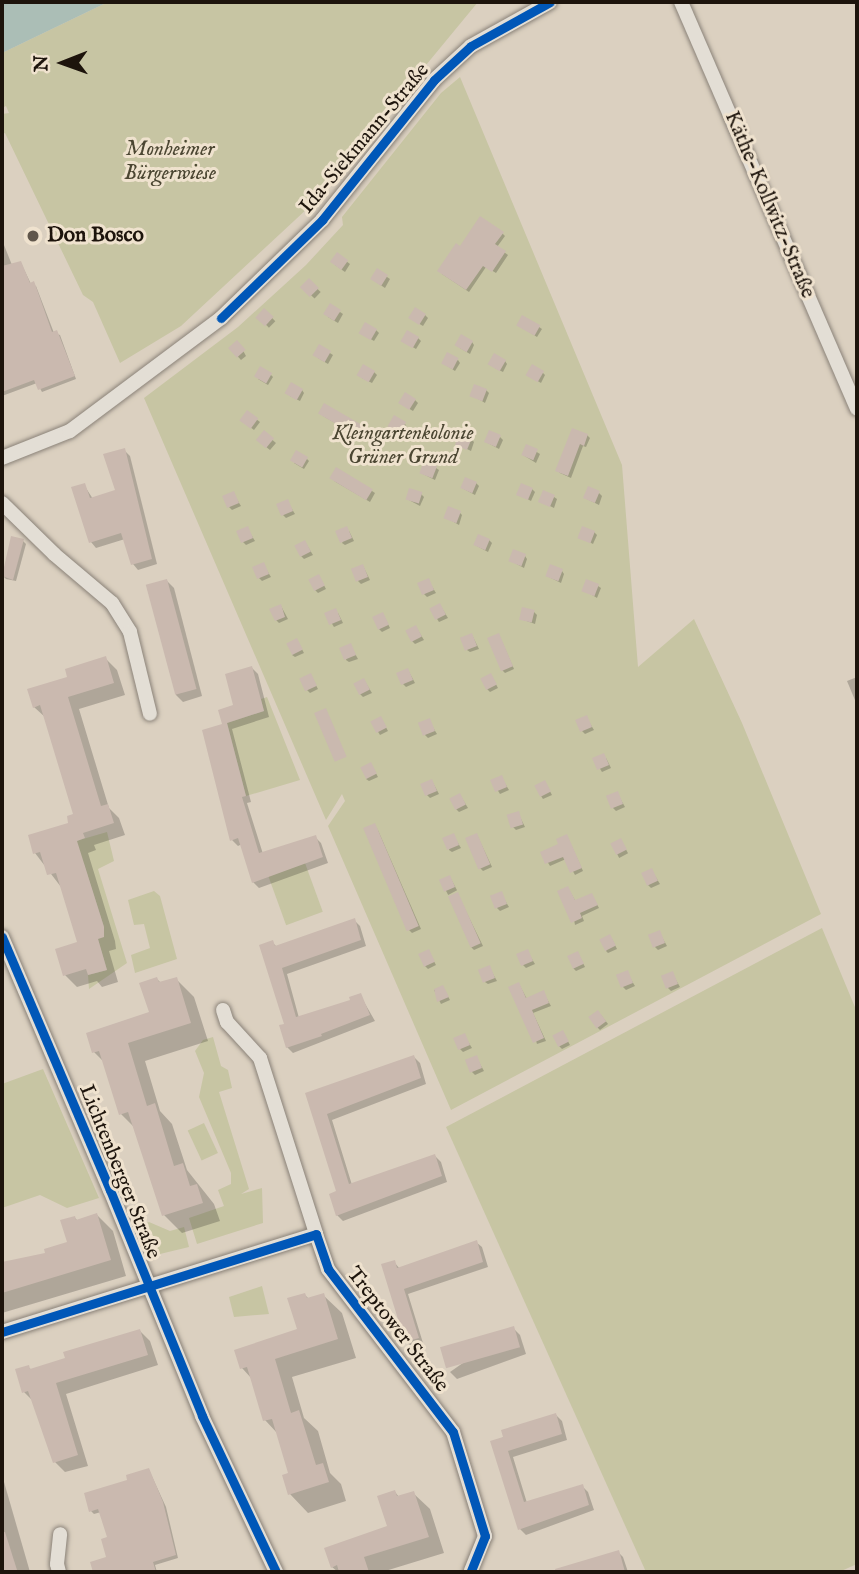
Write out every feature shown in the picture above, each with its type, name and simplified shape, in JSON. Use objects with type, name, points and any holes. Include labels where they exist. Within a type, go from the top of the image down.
[{"type":"street","name":"Ida-Siekmann-Straße","points":[[2,458],[70,431],[221,318],[322,220],[434,80],[471,46],[550,2]]},
{"type":"street","name":"Käthe-Kollwitz-Straße","points":[[681,2],[857,409]]},
{"type":"street","points":[[2,503],[54,554],[112,603],[130,632],[150,715]]},
{"type":"street","name":"Lichtenberger Straße","points":[[2,937],[110,1190],[202,1416],[276,1572]]},
{"type":"street","name":"Treptower Straße","points":[[223,1010],[227,1022],[260,1058],[328,1269],[453,1432],[485,1536],[471,1571]]},
{"type":"street","points":[[2,1332],[316,1234]]},
{"type":"street","points":[[59,1572],[57,1564],[60,1534]]},
{"type":"green space","name":"Monheimer Bürgerwiese","points":[[108,2],[478,2],[309,207],[181,326],[120,363],[93,302],[83,295],[5,133],[2,134],[2,114],[9,113],[6,106],[2,108],[2,53]]},
{"type":"green space","name":"Kleingartenkolonie Grüner Grund","points":[[460,77],[622,465],[638,667],[694,619],[742,723],[821,914],[451,1110],[328,826],[345,801],[342,794],[326,820],[144,398],[238,327],[306,265],[343,225],[342,217],[441,93]]},
{"type":"green space","points":[[267,697],[300,780],[246,796],[227,723],[264,711],[261,699]]},
{"type":"green space","points":[[107,832],[114,861],[98,869],[127,963],[89,989],[88,975],[107,970],[98,939],[104,927],[84,864],[69,843]]},
{"type":"green space","points":[[305,863],[323,912],[286,925],[268,876]]},
{"type":"green space","points":[[154,891],[160,896],[177,959],[135,973],[131,955],[150,948],[144,924],[134,925],[128,900]]},
{"type":"green space","points":[[822,928],[857,1012],[857,1564],[839,1572],[646,1572],[446,1127]]},
{"type":"green space","points":[[213,1037],[221,1066],[228,1070],[232,1088],[219,1092],[249,1189],[241,1194],[262,1188],[263,1223],[197,1244],[189,1218],[224,1206],[218,1190],[231,1184],[231,1173],[199,1097],[204,1073],[195,1051],[203,1040]]},
{"type":"green space","points":[[43,1069],[99,1198],[67,1208],[40,1195],[2,1208],[2,1084]]},
{"type":"green space","points":[[204,1123],[218,1153],[202,1161],[188,1131]]},
{"type":"green space","points":[[149,1222],[170,1231],[184,1227],[189,1247],[160,1254],[149,1248],[141,1225]]},
{"type":"green space","points":[[262,1286],[269,1314],[234,1317],[229,1297]]},
{"type":"shaded area","points":[[2,2],[108,2],[2,53]]},
{"type":"building","points":[[480,216],[504,232],[495,244],[506,251],[492,272],[483,266],[466,290],[437,271],[456,243],[460,246]]},
{"type":"building","points":[[337,252],[348,260],[341,270],[330,262]]},
{"type":"building","points":[[21,261],[30,283],[34,281],[52,332],[57,330],[75,376],[38,390],[34,380],[2,392],[2,266]]},
{"type":"building","points":[[377,268],[388,275],[381,286],[370,279]]},
{"type":"building","points":[[309,278],[319,288],[310,297],[300,287]]},
{"type":"building","points":[[330,303],[341,310],[334,321],[323,314]]},
{"type":"building","points":[[415,307],[426,314],[419,325],[408,318]]},
{"type":"building","points":[[264,308],[274,317],[265,326],[255,318]]},
{"type":"building","points":[[522,315],[540,325],[535,336],[516,325]]},
{"type":"building","points":[[365,322],[377,329],[371,340],[358,333]]},
{"type":"building","points":[[407,330],[419,337],[413,348],[400,341]]},
{"type":"building","points":[[461,334],[473,341],[467,352],[454,345]]},
{"type":"building","points":[[237,340],[246,350],[237,358],[228,348]]},
{"type":"building","points":[[319,344],[331,351],[325,362],[312,355]]},
{"type":"building","points":[[447,352],[459,358],[453,369],[441,364]]},
{"type":"building","points":[[494,353],[506,360],[500,371],[488,364]]},
{"type":"building","points":[[363,364],[375,371],[369,382],[356,375]]},
{"type":"building","points":[[532,364],[544,371],[538,382],[526,375]]},
{"type":"building","points":[[260,366],[272,373],[266,383],[254,376]]},
{"type":"building","points":[[291,382],[303,389],[297,400],[284,393]]},
{"type":"building","points":[[474,384],[487,389],[482,401],[469,396]]},
{"type":"building","points":[[405,392],[416,399],[409,410],[398,403]]},
{"type":"building","points":[[324,403],[364,426],[358,436],[318,413]]},
{"type":"building","points":[[247,410],[258,418],[251,429],[239,421]]},
{"type":"building","points":[[394,415],[406,422],[400,433],[388,426]]},
{"type":"building","points":[[572,428],[588,434],[584,446],[580,444],[568,476],[555,471]]},
{"type":"building","points":[[264,430],[274,438],[266,448],[256,440]]},
{"type":"building","points":[[489,430],[501,435],[496,447],[484,442]]},
{"type":"building","points":[[460,433],[472,438],[467,450],[455,445]]},
{"type":"building","points":[[526,444],[538,449],[533,460],[521,455]]},
{"type":"building","points":[[125,448],[152,559],[131,565],[121,533],[89,543],[71,487],[85,483],[90,498],[115,490],[103,454]]},
{"type":"building","points":[[296,450],[308,457],[302,467],[290,460]]},
{"type":"building","points":[[424,461],[437,466],[432,478],[419,473]]},
{"type":"building","points":[[336,467],[373,489],[366,500],[329,478]]},
{"type":"building","points":[[465,477],[477,482],[472,493],[460,488]]},
{"type":"building","points":[[521,483],[533,488],[528,500],[516,495]]},
{"type":"building","points":[[588,486],[600,491],[595,503],[583,498]]},
{"type":"building","points":[[409,488],[422,492],[419,504],[405,499]]},
{"type":"building","points":[[543,490],[555,495],[550,507],[538,502]]},
{"type":"building","points":[[234,491],[239,503],[227,508],[222,496]]},
{"type":"building","points":[[288,499],[293,511],[281,516],[276,504]]},
{"type":"building","points":[[448,506],[461,511],[456,523],[443,518]]},
{"type":"building","points":[[248,526],[253,538],[241,543],[236,531]]},
{"type":"building","points":[[347,526],[352,538],[340,543],[335,531]]},
{"type":"building","points":[[582,526],[595,531],[590,543],[577,538]]},
{"type":"building","points":[[478,534],[490,539],[485,550],[473,545]]},
{"type":"building","points":[[11,536],[24,539],[13,580],[2,576]]},
{"type":"building","points":[[305,540],[311,552],[300,557],[294,545]]},
{"type":"building","points":[[513,549],[526,554],[521,566],[508,561]]},
{"type":"building","points":[[264,562],[269,574],[257,579],[252,567]]},
{"type":"building","points":[[363,564],[368,577],[356,582],[351,569]]},
{"type":"building","points":[[550,564],[563,569],[558,581],[545,576]]},
{"type":"building","points":[[319,574],[325,586],[314,591],[308,579]]},
{"type":"building","points":[[429,578],[434,590],[422,595],[417,583]]},
{"type":"building","points":[[167,579],[197,689],[175,695],[146,585]]},
{"type":"building","points":[[586,579],[599,584],[594,596],[581,591]]},
{"type":"building","points":[[440,603],[446,615],[435,620],[429,608]]},
{"type":"building","points":[[281,604],[285,617],[275,621],[269,609]]},
{"type":"building","points":[[522,607],[535,610],[532,623],[519,620]]},
{"type":"building","points":[[336,608],[341,620],[329,625],[324,613]]},
{"type":"building","points":[[383,612],[389,625],[378,630],[372,617]]},
{"type":"building","points":[[416,625],[422,637],[411,642],[405,630]]},
{"type":"building","points":[[472,633],[477,646],[465,651],[460,638]]},
{"type":"building","points":[[499,633],[513,666],[501,671],[487,638]]},
{"type":"building","points":[[297,638],[303,650],[292,655],[286,643]]},
{"type":"building","points":[[351,643],[356,655],[344,660],[339,648]]},
{"type":"building","points":[[106,656],[114,683],[68,697],[101,806],[108,804],[114,823],[83,833],[85,838],[77,841],[104,927],[104,937],[98,939],[107,970],[88,975],[86,969],[63,976],[55,949],[77,942],[56,873],[47,875],[40,852],[33,854],[28,835],[68,823],[67,816],[73,814],[40,705],[33,708],[27,689],[67,677],[65,669]]},
{"type":"building","points":[[252,666],[264,711],[227,723],[246,796],[242,797],[259,853],[316,835],[323,857],[252,883],[238,838],[230,841],[202,730],[222,724],[218,710],[233,705],[225,674]]},
{"type":"building","points":[[408,668],[413,680],[401,685],[396,673]]},
{"type":"building","points":[[311,673],[317,686],[305,691],[299,678]]},
{"type":"building","points":[[491,673],[497,685],[486,690],[480,678]]},
{"type":"building","points":[[364,678],[370,690],[359,695],[353,683]]},
{"type":"building","points":[[326,708],[347,757],[335,762],[314,713]]},
{"type":"building","points":[[587,715],[592,727],[580,732],[575,720]]},
{"type":"building","points":[[381,716],[387,728],[376,733],[370,721]]},
{"type":"building","points":[[430,718],[435,731],[423,736],[418,723]]},
{"type":"building","points":[[604,753],[609,765],[597,770],[592,758]]},
{"type":"building","points":[[371,762],[377,774],[366,779],[360,767]]},
{"type":"building","points":[[502,775],[507,787],[495,792],[490,780]]},
{"type":"building","points":[[432,779],[437,791],[425,796],[420,784]]},
{"type":"building","points":[[545,780],[551,792],[540,797],[534,785]]},
{"type":"building","points":[[618,791],[623,804],[611,809],[606,796]]},
{"type":"building","points":[[460,793],[466,805],[455,810],[449,798]]},
{"type":"building","points":[[519,811],[523,824],[511,828],[507,815]]},
{"type":"building","points":[[375,823],[419,926],[407,931],[363,828]]},
{"type":"building","points":[[454,833],[459,845],[447,850],[442,838]]},
{"type":"building","points":[[477,833],[490,864],[478,869],[465,838]]},
{"type":"building","points":[[567,834],[582,868],[570,873],[563,857],[545,864],[540,852],[558,844],[556,839]]},
{"type":"building","points":[[621,838],[627,850],[616,855],[610,843]]},
{"type":"building","points":[[652,868],[658,881],[647,886],[641,873]]},
{"type":"building","points":[[450,875],[455,887],[444,892],[439,880]]},
{"type":"building","points":[[568,886],[575,900],[592,893],[598,905],[580,913],[582,918],[571,923],[557,891]]},
{"type":"building","points":[[502,891],[507,904],[495,909],[490,896]]},
{"type":"building","points":[[458,892],[481,943],[471,948],[448,896]]},
{"type":"building","points":[[355,918],[361,940],[282,968],[296,1017],[350,1000],[349,997],[361,993],[370,1015],[286,1048],[279,1025],[284,1024],[259,945],[273,940],[275,946]]},
{"type":"building","points":[[660,930],[665,943],[653,948],[648,935]]},
{"type":"building","points":[[610,934],[616,946],[605,951],[599,939]]},
{"type":"building","points":[[429,949],[435,962],[424,967],[418,954]]},
{"type":"building","points":[[528,949],[533,961],[521,966],[516,954]]},
{"type":"building","points":[[578,951],[584,964],[573,969],[567,956]]},
{"type":"building","points":[[490,965],[495,978],[483,983],[478,970]]},
{"type":"building","points":[[628,970],[633,983],[621,988],[616,975]]},
{"type":"building","points":[[673,971],[678,984],[666,989],[661,976]]},
{"type":"building","points":[[157,977],[159,982],[177,977],[191,1023],[128,1043],[147,1106],[155,1103],[174,1166],[183,1163],[190,1186],[197,1184],[203,1203],[162,1216],[128,1112],[119,1115],[99,1051],[92,1053],[86,1033],[149,1012],[139,983]]},
{"type":"building","points":[[519,982],[526,998],[544,990],[549,1003],[532,1010],[544,1038],[533,1043],[508,987]]},
{"type":"building","points":[[443,985],[449,997],[437,1002],[434,989]]},
{"type":"building","points":[[598,1010],[606,1021],[597,1028],[588,1017]]},
{"type":"building","points":[[563,1030],[569,1042],[558,1047],[552,1035]]},
{"type":"building","points":[[465,1033],[470,1045],[458,1050],[453,1038]]},
{"type":"building","points":[[414,1055],[421,1078],[327,1114],[349,1184],[435,1154],[442,1176],[336,1216],[329,1194],[336,1191],[305,1093]]},
{"type":"building","points":[[477,1055],[482,1068],[470,1073],[465,1060]]},
{"type":"building","points":[[97,1213],[111,1260],[2,1293],[2,1262],[45,1253],[44,1249],[67,1242],[60,1220],[75,1216],[76,1220]]},
{"type":"building","points":[[477,1240],[483,1262],[404,1289],[419,1338],[405,1342],[381,1264],[395,1260],[397,1268]]},
{"type":"building","points":[[305,1293],[307,1298],[324,1293],[338,1339],[275,1359],[291,1413],[299,1410],[316,1465],[323,1463],[329,1482],[288,1495],[282,1475],[288,1473],[272,1419],[263,1421],[247,1367],[240,1369],[234,1350],[297,1329],[287,1298]]},
{"type":"building","points":[[514,1326],[520,1347],[446,1368],[440,1347]]},
{"type":"building","points":[[140,1329],[148,1355],[56,1383],[78,1455],[53,1463],[28,1391],[22,1393],[15,1369],[29,1365],[30,1369],[65,1358],[63,1352]]},
{"type":"building","points":[[556,1413],[562,1434],[508,1451],[524,1502],[583,1484],[589,1505],[518,1530],[490,1441],[503,1437],[501,1430]]},
{"type":"building","points":[[149,1468],[163,1502],[176,1555],[153,1562],[156,1572],[93,1572],[90,1562],[106,1557],[101,1539],[107,1537],[98,1509],[89,1512],[84,1493],[127,1480],[126,1475]]},
{"type":"building","points":[[395,1490],[397,1496],[414,1491],[429,1537],[364,1557],[369,1572],[339,1572],[337,1565],[331,1568],[324,1548],[387,1526],[377,1496]]},
{"type":"building","points":[[2,1532],[5,1532],[17,1570],[2,1572]]},
{"type":"building","points":[[619,1550],[625,1572],[556,1572],[555,1569]]},
{"type":"cycle path","points":[[221,318],[322,220],[434,80],[471,46],[550,2]]},
{"type":"cycle path","points":[[2,937],[110,1190],[202,1416],[276,1572]]},
{"type":"cycle path","points":[[2,1332],[316,1234],[328,1269],[453,1432],[485,1536],[471,1571]]},
{"type":"place","name":"Don Bosco","points":[[33,236]]}]
